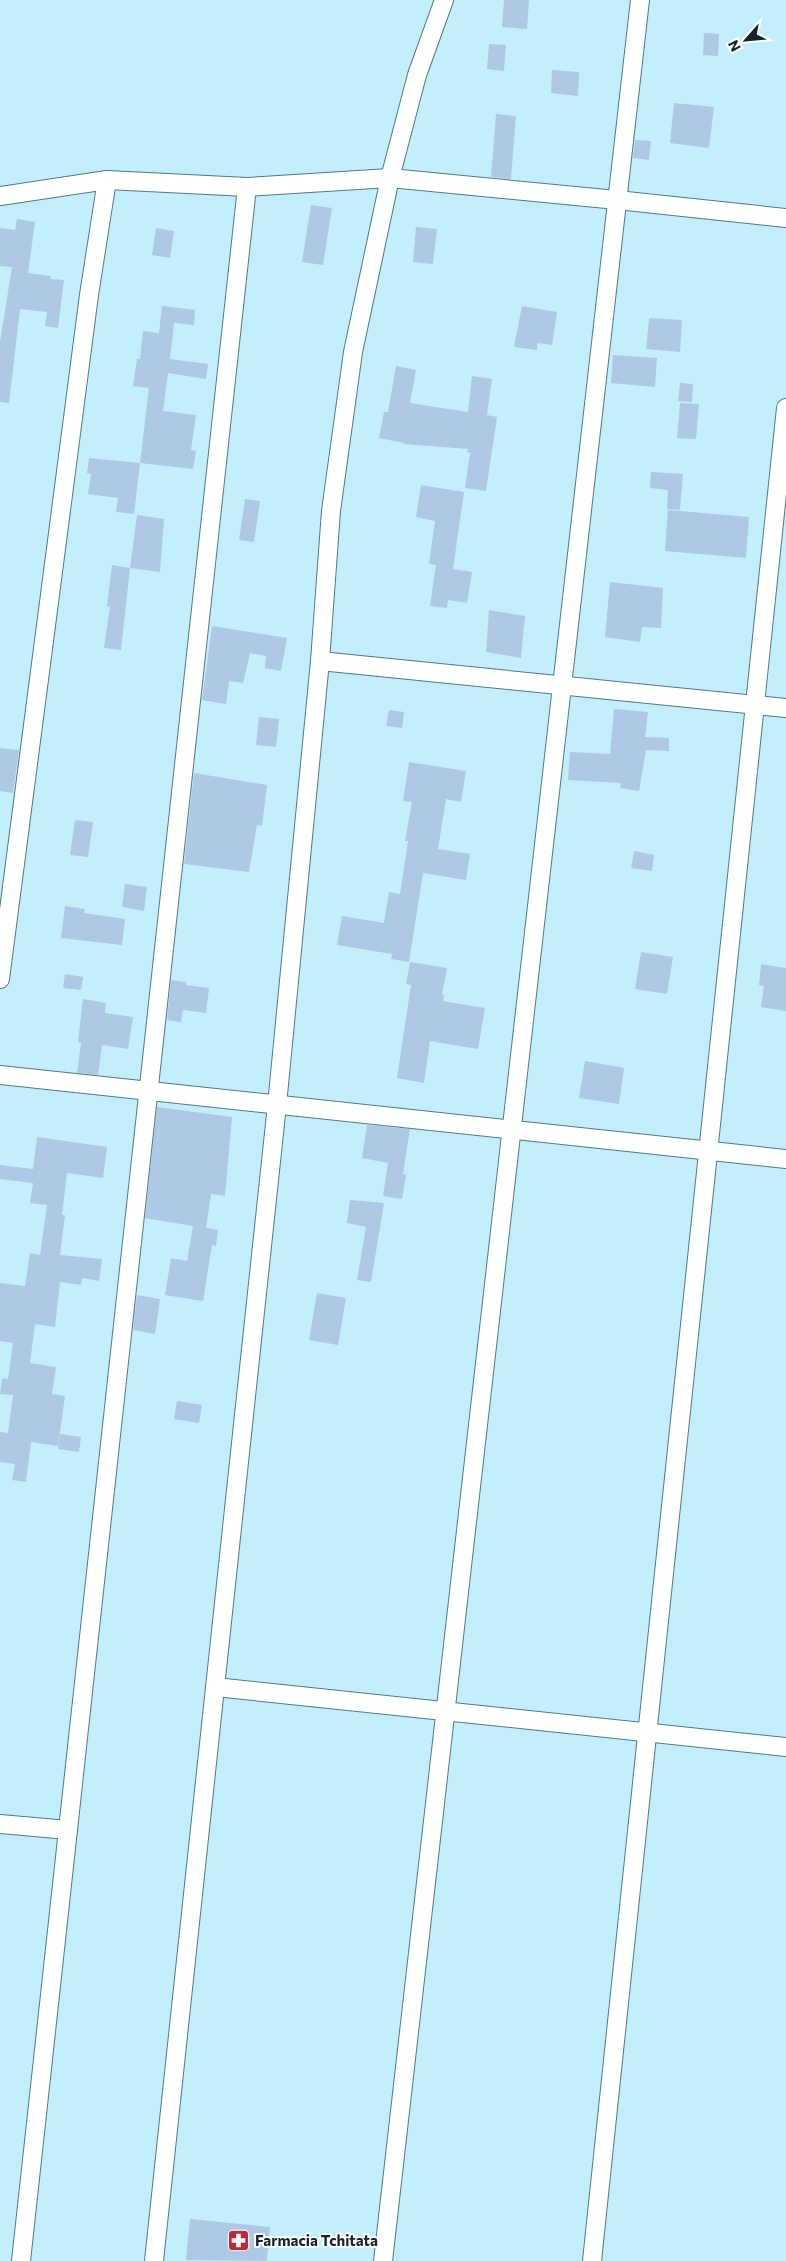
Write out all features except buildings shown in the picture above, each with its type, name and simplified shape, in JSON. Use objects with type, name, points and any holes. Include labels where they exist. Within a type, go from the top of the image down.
[{"type":"street","points":[[154,2261],[277,1105],[320,661],[331,511],[352,361],[390,178],[417,76],[444,0]]},
{"type":"street","points":[[383,2261],[640,0]]},
{"type":"street","points":[[0,196],[107,180],[246,187],[390,178],[786,218]]},
{"type":"street","points":[[0,979],[88,305],[107,180]]},
{"type":"street","points":[[21,2261],[246,187]]},
{"type":"street","points":[[592,2261],[786,408]]},
{"type":"street","points":[[320,661],[786,708]]},
{"type":"street","points":[[0,1075],[786,1159]]},
{"type":"street","points":[[215,1687],[786,1747]]},
{"type":"street","points":[[0,1824],[68,1830]]},
{"type":"place","name":"Farmacia Tchitata","points":[[239,2240]]}]
